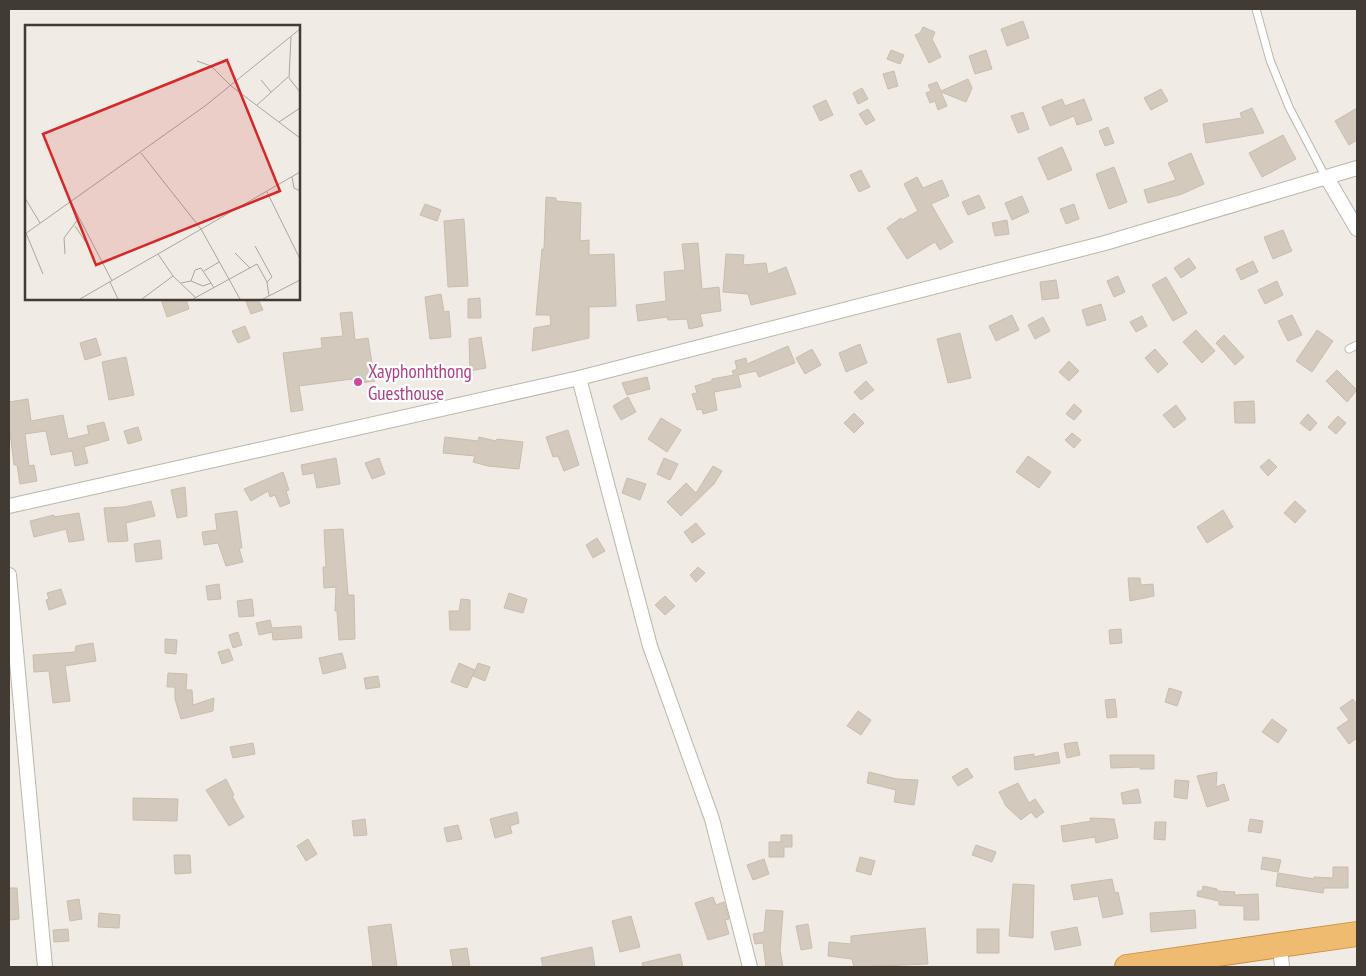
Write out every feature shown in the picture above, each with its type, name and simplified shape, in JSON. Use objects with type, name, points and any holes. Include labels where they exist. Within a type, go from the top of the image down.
[{"type":"highway","points":[[1128,967],[1281,956],[1357,934]]},
{"type":"street","points":[[9,506],[579,378],[1105,243],[1357,168]]},
{"type":"street","points":[[1326,178],[1357,229]]},
{"type":"street","points":[[579,378],[650,646],[712,819],[750,967]]},
{"type":"street","points":[[9,575],[11,630],[45,967]]},
{"type":"lane","points":[[1256,9],[1270,60],[1289,107],[1326,178]]},
{"type":"lane","points":[[1349,349],[1357,345]]},
{"type":"building","points":[[1023,21],[1029,38],[1007,46],[1001,29]]},
{"type":"building","points":[[923,27],[935,32],[932,39],[941,57],[929,63],[915,35],[920,33]]},
{"type":"building","points":[[891,50],[904,55],[900,64],[887,59]]},
{"type":"building","points":[[986,50],[992,69],[975,74],[969,56]]},
{"type":"building","points":[[894,71],[898,86],[888,89],[883,74]]},
{"type":"building","points":[[968,79],[972,88],[966,102],[941,92],[947,106],[938,110],[935,101],[930,103],[926,93],[931,91],[928,85],[937,82],[941,91]]},
{"type":"building","points":[[862,88],[868,99],[858,104],[853,93]]},
{"type":"building","points":[[1161,89],[1168,101],[1151,110],[1144,98]]},
{"type":"building","points":[[1062,99],[1065,106],[1084,99],[1092,120],[1077,125],[1074,116],[1050,126],[1042,107]]},
{"type":"building","points":[[826,100],[833,115],[820,121],[813,106]]},
{"type":"building","points":[[1252,108],[1264,133],[1206,143],[1203,124],[1242,118],[1240,113]]},
{"type":"building","points":[[1357,108],[1357,140],[1349,145],[1335,121]]},
{"type":"building","points":[[868,109],[875,120],[866,125],[859,114]]},
{"type":"building","points":[[1023,112],[1029,129],[1018,133],[1011,116]]},
{"type":"building","points":[[1108,127],[1114,143],[1105,146],[1099,131]]},
{"type":"building","points":[[1283,135],[1296,159],[1262,177],[1249,153]]},
{"type":"building","points":[[1062,147],[1072,170],[1048,180],[1038,158]]},
{"type":"building","points":[[1191,153],[1204,184],[1182,194],[1148,203],[1144,190],[1176,180],[1168,163]]},
{"type":"building","points":[[1114,167],[1127,202],[1109,209],[1096,174]]},
{"type":"building","points":[[861,170],[870,187],[859,192],[850,175]]},
{"type":"building","points":[[917,177],[923,188],[942,180],[949,196],[931,204],[953,242],[940,250],[935,242],[907,259],[887,228],[901,218],[902,220],[918,211],[904,184]]},
{"type":"building","points":[[979,195],[985,208],[968,215],[962,202]]},
{"type":"building","points":[[1022,196],[1029,212],[1012,220],[1005,203]]},
{"type":"building","points":[[546,197],[556,198],[556,201],[581,203],[580,241],[589,240],[589,255],[614,254],[616,306],[589,307],[589,338],[532,351],[534,328],[551,325],[550,315],[536,315],[542,249],[544,249]]},
{"type":"building","points":[[425,204],[441,210],[437,221],[420,215]]},
{"type":"building","points":[[1074,204],[1079,219],[1066,224],[1060,209]]},
{"type":"building","points":[[464,219],[468,286],[448,287],[444,221]]},
{"type":"building","points":[[1007,220],[1009,234],[995,236],[992,223]]},
{"type":"building","points":[[1283,230],[1292,251],[1273,259],[1264,237]]},
{"type":"building","points":[[698,243],[702,289],[719,287],[721,311],[700,314],[703,326],[689,329],[687,319],[668,320],[667,317],[638,321],[636,305],[666,301],[664,272],[685,270],[682,244]]},
{"type":"building","points":[[726,254],[744,255],[743,265],[766,263],[768,274],[786,267],[796,294],[751,305],[748,294],[723,292]]},
{"type":"building","points":[[1189,258],[1196,268],[1181,278],[1174,268]]},
{"type":"building","points":[[1253,261],[1258,272],[1241,280],[1236,269]]},
{"type":"building","points":[[1118,276],[1125,292],[1114,297],[1107,281]]},
{"type":"building","points":[[1166,277],[1187,313],[1173,321],[1152,285]]},
{"type":"building","points":[[1056,280],[1059,298],[1042,300],[1040,282]]},
{"type":"building","points":[[1277,281],[1283,295],[1265,304],[1258,290]]},
{"type":"building","points":[[441,294],[444,312],[449,311],[451,337],[430,339],[425,297]]},
{"type":"building","points":[[480,298],[481,318],[468,318],[468,299]]},
{"type":"building","points":[[161,300],[186,300],[189,309],[167,317]]},
{"type":"building","points":[[245,300],[258,300],[263,310],[251,314]]},
{"type":"building","points":[[1101,304],[1106,320],[1087,326],[1082,310]]},
{"type":"building","points":[[352,312],[355,340],[368,338],[375,381],[353,384],[352,379],[299,386],[303,410],[291,412],[283,353],[322,348],[321,338],[343,336],[340,313]]},
{"type":"building","points":[[1012,315],[1019,330],[996,341],[989,326]]},
{"type":"building","points":[[1292,315],[1302,335],[1288,341],[1278,321]]},
{"type":"building","points":[[1142,316],[1147,326],[1136,332],[1130,322]]},
{"type":"building","points":[[1043,317],[1050,331],[1035,339],[1028,325]]},
{"type":"building","points":[[245,326],[250,338],[238,343],[232,331]]},
{"type":"building","points":[[1196,330],[1215,351],[1202,363],[1183,342]]},
{"type":"building","points":[[1317,330],[1333,341],[1312,372],[1296,361]]},
{"type":"building","points":[[960,333],[971,378],[948,383],[937,339]]},
{"type":"building","points":[[1224,335],[1244,357],[1235,365],[1216,343]]},
{"type":"building","points":[[481,337],[486,368],[470,371],[469,339]]},
{"type":"building","points":[[96,338],[101,355],[85,360],[80,343]]},
{"type":"building","points":[[860,344],[867,363],[846,372],[839,353]]},
{"type":"building","points":[[788,346],[795,363],[759,377],[756,371],[738,375],[741,387],[714,392],[717,410],[703,414],[702,409],[697,410],[692,394],[697,393],[695,386],[712,381],[712,379],[734,375],[732,371],[737,369],[735,361],[746,358],[747,364]]},
{"type":"building","points":[[812,349],[821,365],[805,374],[796,358]]},
{"type":"building","points":[[1155,349],[1168,364],[1158,373],[1145,358]]},
{"type":"building","points":[[126,357],[134,395],[109,400],[102,362]]},
{"type":"building","points":[[1069,361],[1079,371],[1069,381],[1059,372]]},
{"type":"building","points":[[1337,370],[1357,390],[1347,402],[1326,381]]},
{"type":"building","points":[[647,377],[650,389],[627,395],[622,383]]},
{"type":"building","points":[[866,381],[874,390],[861,400],[854,392]]},
{"type":"building","points":[[628,397],[636,412],[621,420],[613,406]]},
{"type":"building","points":[[28,399],[31,421],[63,415],[68,439],[89,434],[87,426],[104,422],[109,440],[84,447],[88,463],[75,466],[72,451],[51,455],[46,431],[25,434],[29,466],[34,465],[37,481],[20,484],[17,465],[14,465],[9,424],[9,402]]},
{"type":"building","points":[[1254,401],[1255,423],[1235,423],[1234,402]]},
{"type":"building","points":[[1074,404],[1082,411],[1074,420],[1066,414]]},
{"type":"building","points":[[1176,405],[1186,419],[1174,428],[1163,415]]},
{"type":"building","points":[[854,413],[864,423],[854,433],[844,423]]},
{"type":"building","points":[[1308,414],[1317,423],[1310,431],[1300,423]]},
{"type":"building","points":[[1338,416],[1346,423],[1336,434],[1328,427]]},
{"type":"building","points":[[661,418],[681,430],[667,452],[648,439]]},
{"type":"building","points":[[138,427],[142,440],[128,444],[124,431]]},
{"type":"building","points":[[568,430],[579,465],[564,471],[558,456],[553,457],[546,437]]},
{"type":"building","points":[[1072,433],[1081,440],[1074,448],[1065,440]]},
{"type":"building","points":[[445,437],[478,441],[479,437],[496,441],[497,439],[523,442],[519,469],[488,466],[473,462],[475,456],[443,453]]},
{"type":"building","points":[[1028,456],[1051,472],[1039,488],[1016,472]]},
{"type":"building","points":[[336,458],[340,484],[317,488],[314,473],[303,475],[301,465]]},
{"type":"building","points":[[379,458],[385,474],[372,479],[365,463]]},
{"type":"building","points":[[664,458],[678,464],[670,480],[657,474]]},
{"type":"building","points":[[1269,459],[1277,467],[1268,476],[1260,467]]},
{"type":"building","points":[[713,466],[722,471],[714,484],[681,516],[667,502],[686,483],[696,493]]},
{"type":"building","points":[[283,472],[289,490],[286,491],[290,503],[280,507],[275,495],[270,497],[268,491],[251,501],[244,489]]},
{"type":"building","points":[[627,478],[646,484],[640,500],[622,493]]},
{"type":"building","points":[[185,487],[187,516],[177,518],[171,490]]},
{"type":"building","points":[[151,501],[155,516],[126,523],[128,541],[108,542],[104,508],[124,507]]},
{"type":"building","points":[[1295,501],[1306,511],[1295,523],[1284,513]]},
{"type":"building","points":[[1223,510],[1233,527],[1207,543],[1197,527]]},
{"type":"building","points":[[237,511],[242,548],[239,548],[243,562],[226,566],[218,543],[204,545],[202,532],[217,530],[215,514]]},
{"type":"building","points":[[79,513],[84,540],[69,542],[66,529],[34,537],[30,521],[54,515],[54,517]]},
{"type":"building","points":[[696,523],[705,534],[692,543],[684,532]]},
{"type":"building","points":[[343,529],[348,595],[354,595],[355,639],[339,640],[337,611],[335,611],[336,587],[324,588],[323,567],[326,567],[324,530]]},
{"type":"building","points":[[597,538],[605,551],[593,558],[586,545]]},
{"type":"building","points":[[160,540],[162,559],[136,562],[134,544]]},
{"type":"building","points":[[698,567],[705,573],[696,582],[690,575]]},
{"type":"building","points":[[1128,578],[1140,578],[1141,585],[1153,584],[1154,596],[1130,601]]},
{"type":"building","points":[[219,584],[221,599],[208,600],[206,586]]},
{"type":"building","points":[[61,589],[66,604],[49,610],[46,600],[49,599],[47,593]]},
{"type":"building","points":[[509,593],[527,599],[523,613],[504,608]]},
{"type":"building","points":[[665,596],[675,606],[665,615],[655,605]]},
{"type":"building","points":[[252,599],[254,616],[239,617],[237,601]]},
{"type":"building","points":[[461,599],[470,600],[470,630],[450,630],[449,611],[459,611]]},
{"type":"building","points":[[270,620],[272,628],[301,626],[302,638],[273,640],[272,632],[259,635],[256,623]]},
{"type":"building","points":[[1121,629],[1122,643],[1110,644],[1109,630]]},
{"type":"building","points":[[238,632],[242,645],[233,648],[229,635]]},
{"type":"building","points":[[165,639],[177,640],[176,654],[165,653]]},
{"type":"building","points":[[93,643],[96,661],[65,666],[70,701],[53,703],[49,671],[34,672],[33,655],[75,652],[76,646]]},
{"type":"building","points":[[229,649],[233,660],[222,664],[218,652]]},
{"type":"building","points":[[342,653],[346,668],[323,674],[319,658]]},
{"type":"building","points":[[459,663],[475,670],[467,688],[451,682]]},
{"type":"building","points":[[478,663],[490,667],[485,681],[473,676]]},
{"type":"building","points":[[168,673],[187,674],[186,690],[192,690],[193,705],[214,698],[213,711],[181,719],[175,699],[175,687],[167,687]]},
{"type":"building","points":[[378,676],[380,687],[366,689],[364,678]]},
{"type":"building","points":[[1169,688],[1182,692],[1177,706],[1165,702]]},
{"type":"building","points":[[1115,699],[1117,717],[1107,718],[1105,700]]},
{"type":"building","points":[[1353,699],[1357,705],[1357,738],[1349,744],[1337,728],[1349,720],[1340,708]]},
{"type":"building","points":[[858,711],[871,720],[861,735],[847,726]]},
{"type":"building","points":[[1272,719],[1287,730],[1278,743],[1262,732]]},
{"type":"building","points":[[1077,742],[1080,755],[1067,758],[1064,744]]},
{"type":"building","points":[[253,743],[255,754],[233,758],[230,747]]},
{"type":"building","points":[[1058,752],[1060,763],[1015,770],[1014,757],[1034,754],[1034,757]]},
{"type":"building","points":[[1110,755],[1154,755],[1154,769],[1140,769],[1140,767],[1111,768]]},
{"type":"building","points":[[967,768],[973,777],[958,786],[952,777]]},
{"type":"building","points":[[869,772],[897,779],[918,780],[914,805],[894,802],[896,790],[867,783]]},
{"type":"building","points":[[1217,772],[1216,787],[1224,784],[1229,800],[1207,807],[1197,776]]},
{"type":"building","points":[[226,779],[234,795],[232,796],[244,817],[229,826],[206,790]]},
{"type":"building","points":[[1175,780],[1189,781],[1187,799],[1174,797]]},
{"type":"building","points":[[1018,783],[1029,803],[1035,799],[1044,812],[1036,818],[1031,812],[1021,820],[1006,806],[999,792]]},
{"type":"building","points":[[1138,789],[1141,803],[1123,804],[1121,793]]},
{"type":"building","points":[[133,798],[178,799],[177,821],[133,820]]},
{"type":"building","points":[[517,812],[519,823],[510,826],[512,833],[495,838],[490,819]]},
{"type":"building","points":[[1090,818],[1114,819],[1118,838],[1096,843],[1095,837],[1063,842],[1061,826],[1091,821]]},
{"type":"building","points":[[365,819],[367,835],[354,836],[352,821]]},
{"type":"building","points":[[1250,819],[1263,821],[1261,833],[1248,831]]},
{"type":"building","points":[[1155,822],[1166,822],[1165,840],[1154,839]]},
{"type":"building","points":[[458,825],[462,839],[447,842],[444,828]]},
{"type":"building","points":[[781,835],[792,835],[792,847],[784,847],[784,857],[769,857],[769,842],[781,842]]},
{"type":"building","points":[[308,839],[317,854],[306,861],[297,846]]},
{"type":"building","points":[[976,845],[996,852],[992,862],[972,855]]},
{"type":"building","points":[[174,855],[190,855],[191,873],[175,874]]},
{"type":"building","points":[[860,857],[875,861],[871,875],[856,871]]},
{"type":"building","points":[[1263,857],[1281,860],[1278,872],[1261,869]]},
{"type":"building","points":[[764,859],[769,874],[753,880],[747,865]]},
{"type":"building","points":[[1333,867],[1348,867],[1348,888],[1324,888],[1323,893],[1276,886],[1278,873],[1314,879],[1314,877],[1333,878]]},
{"type":"building","points":[[1112,879],[1115,893],[1118,892],[1123,914],[1103,918],[1098,896],[1074,900],[1071,885]]},
{"type":"building","points":[[1013,884],[1034,885],[1033,938],[1009,936]]},
{"type":"building","points":[[1203,886],[1217,889],[1217,891],[1235,892],[1234,895],[1258,894],[1259,920],[1244,920],[1244,906],[1219,905],[1219,901],[1197,896],[1198,891],[1202,891]]},
{"type":"building","points":[[9,888],[17,888],[19,919],[9,920]]},
{"type":"building","points":[[713,897],[716,905],[724,902],[729,919],[725,920],[729,934],[708,940],[695,903]]},
{"type":"building","points":[[79,899],[82,919],[70,921],[67,901]]},
{"type":"building","points":[[766,910],[783,911],[780,950],[783,967],[766,967],[763,943],[755,944],[753,934],[764,932]]},
{"type":"building","points":[[1195,910],[1196,928],[1151,932],[1150,913]]},
{"type":"building","points":[[99,913],[120,915],[119,928],[98,927]]},
{"type":"building","points":[[631,916],[640,947],[620,952],[612,921]]},
{"type":"building","points":[[391,924],[397,967],[373,967],[368,927]]},
{"type":"building","points":[[808,924],[812,948],[801,950],[796,926]]},
{"type":"building","points":[[1077,927],[1081,945],[1055,950],[1051,932]]},
{"type":"building","points":[[925,928],[928,964],[854,967],[852,959],[828,956],[829,942],[851,944],[851,936]]},
{"type":"building","points":[[68,929],[69,941],[54,942],[53,930]]},
{"type":"building","points":[[977,929],[999,929],[999,953],[977,953]]},
{"type":"building","points":[[592,947],[595,967],[543,967],[541,958]]},
{"type":"building","points":[[467,948],[470,967],[453,967],[450,950]]},
{"type":"building","points":[[680,954],[683,967],[643,967],[642,963]]},
{"type":"place","name":"Xayphonhthong Guesthouse","points":[[358,382]]}]
